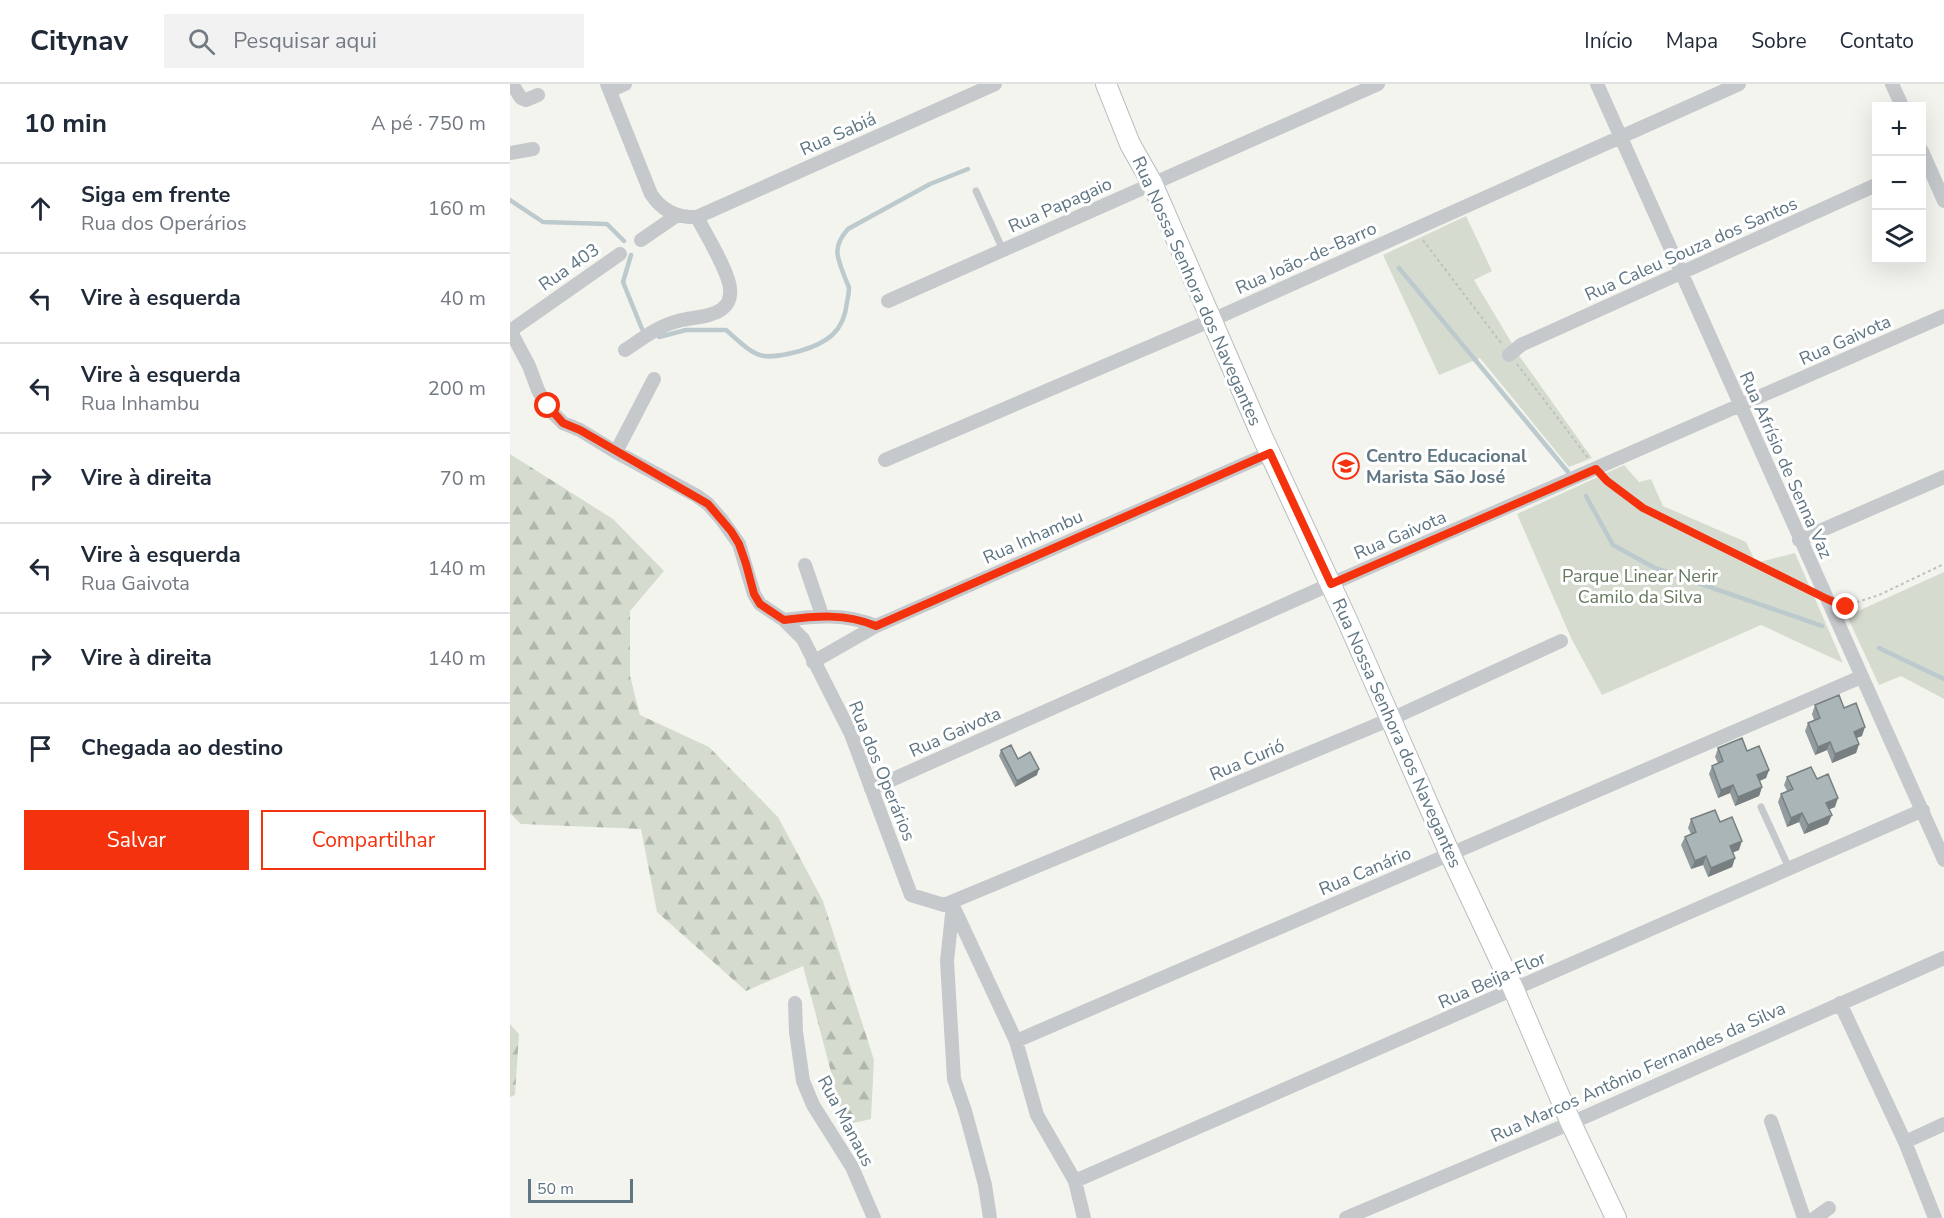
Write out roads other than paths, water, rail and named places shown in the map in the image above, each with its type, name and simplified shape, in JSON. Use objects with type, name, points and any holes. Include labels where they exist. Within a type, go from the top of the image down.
[{"type":"street","points":[[512,84],[521,99],[526,100],[538,95]]},
{"type":"street","points":[[625,84],[608,87],[651,194],[657,204],[676,216],[697,217],[730,288],[729,301],[723,308],[714,313],[662,326],[625,350]]},
{"type":"street","name":"Rua Sabiá","points":[[697,217],[995,84]]},
{"type":"street","name":"Rua Nossa Senhora dos Navegantes","points":[[1106,84],[1130,144],[1152,183],[1270,453],[1331,584],[1450,854],[1514,990],[1571,1123],[1616,1218]]},
{"type":"street","name":"Rua Papagaio","points":[[888,301],[1377,84]]},
{"type":"street","name":"Rua Afrísio de Senna Vaz","points":[[1597,84],[1944,860]]},
{"type":"street","name":"Rua João-de-Barro","points":[[885,460],[1212,320],[1739,84]]},
{"type":"street","points":[[1892,84],[1900,102]]},
{"type":"street","points":[[510,153],[533,149]]},
{"type":"street","points":[[1924,156],[1944,201]]},
{"type":"street","name":"Rua Caleu Souza dos Santos","points":[[1509,355],[1521,345],[1872,187]]},
{"type":"street","points":[[640,240],[676,216]]},
{"type":"street","name":"Rua 403","points":[[510,331],[620,254]]},
{"type":"street","name":"Rua Gaivota","points":[[871,789],[1331,584],[1944,316]]},
{"type":"street","name":"Rua dos Operários","points":[[510,331],[548,406],[563,423],[580,430],[696,496],[708,504],[731,531],[739,544],[754,594],[760,604],[784,620],[803,639],[851,734],[911,895],[948,905]]},
{"type":"street","points":[[616,452],[654,379]]},
{"type":"street","name":"Rua Inhambu","points":[[813,662],[876,626],[1270,453]]},
{"type":"street","points":[[1799,540],[1944,477]]},
{"type":"street","points":[[806,565],[822,615]]},
{"type":"street","points":[[784,620],[822,615],[859,620],[876,626]]},
{"type":"street","name":"Rua Curió","points":[[948,905],[1391,719],[1561,640]]},
{"type":"street","name":"Rua Canário","points":[[1017,1041],[1861,677]]},
{"type":"street","name":"Rua Beija-Flor","points":[[1075,1181],[1923,810]]},
{"type":"street","points":[[948,905],[1017,1041],[1037,1116],[1075,1181],[1084,1218]]},
{"type":"street","points":[[948,905],[947,961],[954,1079],[985,1185],[990,1218]]},
{"type":"street","name":"Rua Marcos Antônio Fernandes da Silva","points":[[1346,1218],[1571,1123],[1944,958]]},
{"type":"street","name":"Rua Manaus","points":[[795,1003],[796,1032],[803,1081],[813,1105],[852,1167],[874,1218]]},
{"type":"street","points":[[1840,1003],[1905,1142],[1935,1218]]},
{"type":"street","points":[[1771,1121],[1804,1218]]},
{"type":"street","points":[[1905,1142],[1944,1124]]},
{"type":"street","points":[[1815,1218],[1829,1208]]},
{"type":"lane","points":[[976,191],[1003,250]]},
{"type":"lane","points":[[1761,807],[1789,868]]},
{"type":"waterway","points":[[659,337],[686,330],[726,330],[752,351],[766,356],[800,351],[826,340],[833,335],[842,321],[848,295],[849,288],[837,251],[843,235],[848,229],[930,184],[968,169]]},
{"type":"waterway","points":[[510,200],[543,222],[607,224],[624,241]]},
{"type":"waterway","points":[[631,255],[623,282],[642,329]]},
{"type":"waterway","points":[[1399,268],[1568,472]]},
{"type":"waterway","points":[[1586,496],[1613,545],[1655,568],[1822,626]]},
{"type":"waterway","points":[[1879,648],[1944,679]]},
{"type":"place","name":"Centro Educacional Marista São José","points":[[1346,466]]},
{"type":"park label","name":"Parque Linear Nerir Camilo da Silva","points":[[1640,586]]}]
